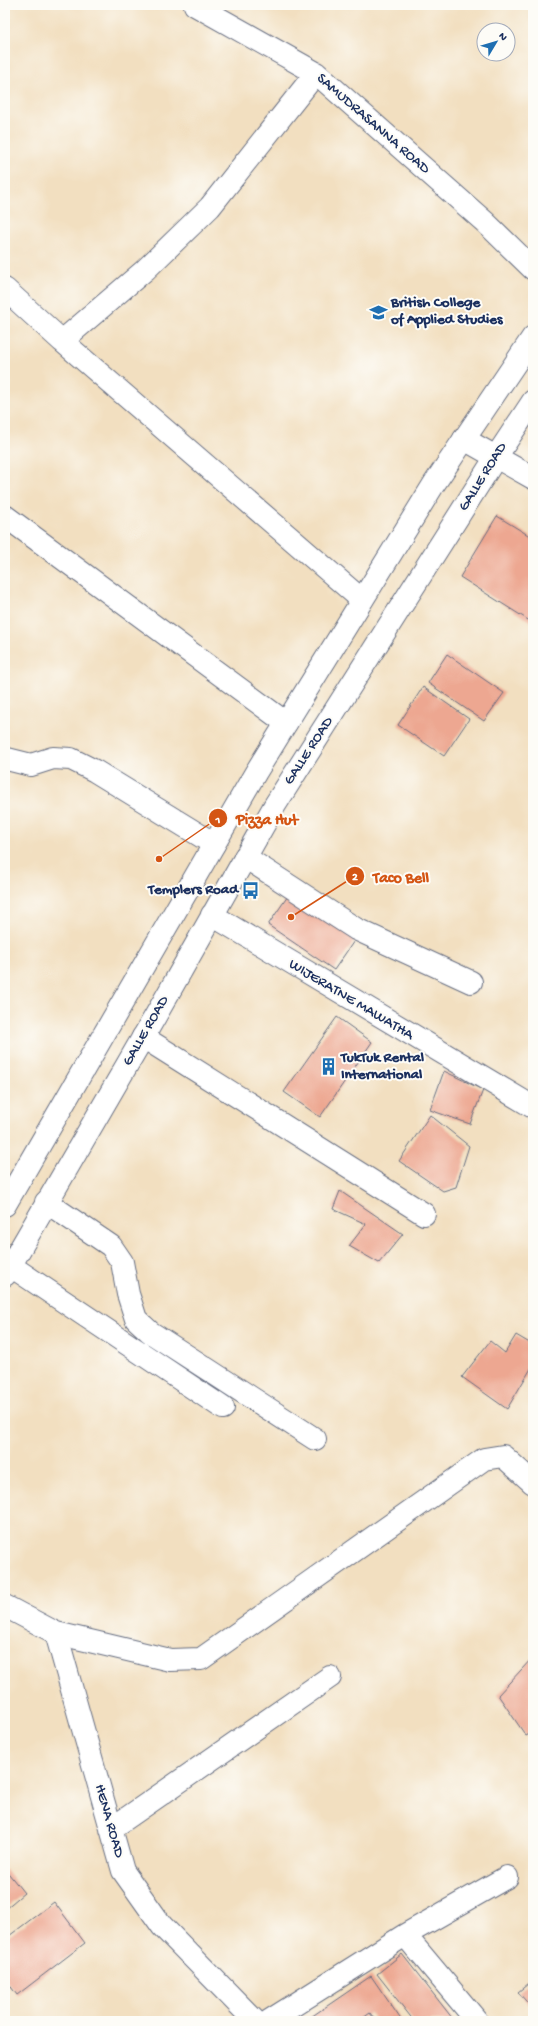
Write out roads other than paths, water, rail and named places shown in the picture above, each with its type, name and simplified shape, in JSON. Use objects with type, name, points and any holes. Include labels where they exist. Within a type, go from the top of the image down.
[{"type":"main road","name":"SAMUDRASANNA ROAD","points":[[194,5],[316,73],[486,223],[533,269]]},
{"type":"main road","points":[[62,341],[145,270],[210,208],[316,73]]},
{"type":"main road","points":[[5,289],[62,341],[362,600]]},
{"type":"main road","points":[[5,1205],[214,844],[286,723],[464,439],[533,337]]},
{"type":"main road","name":"GALLE ROAD","points":[[8,1271],[46,1202],[143,1037],[275,805],[533,401]]},
{"type":"main road","points":[[464,439],[533,478]]},
{"type":"main road","points":[[5,516],[286,723]]},
{"type":"main road","points":[[7,759],[31,766],[53,758],[71,759],[95,771],[214,844]]},
{"type":"main road","points":[[245,857],[356,929],[470,982]]},
{"type":"main road","name":"WIJERATNE MAWATHA","points":[[212,915],[533,1107]]},
{"type":"main road","points":[[143,1037],[424,1214]]},
{"type":"main road","points":[[46,1202],[112,1246],[122,1262],[128,1294],[136,1319],[150,1332],[315,1438]]},
{"type":"main road","points":[[8,1271],[223,1408]]},
{"type":"main road","points":[[5,1606],[56,1634],[170,1660],[201,1659],[484,1460],[503,1456],[533,1483]]},
{"type":"main road","name":"HENA ROAD","points":[[56,1634],[123,1870],[162,1926],[255,2021]]},
{"type":"main road","points":[[111,1829],[330,1677]]},
{"type":"main road","points":[[269,2021],[405,1935],[507,1877]]},
{"type":"main road","points":[[405,1935],[477,2021]]},
{"type":"place","name":"British College of Applied Studies","points":[[378,312]]},
{"type":"place","name":"Pizza Hut","points":[[159,859]]},
{"type":"place","name":"Templers Road","points":[[251,890]]},
{"type":"place","name":"Taco Bell","points":[[291,917]]},
{"type":"place","name":"TukTuk Rental International","points":[[328,1067]]}]
